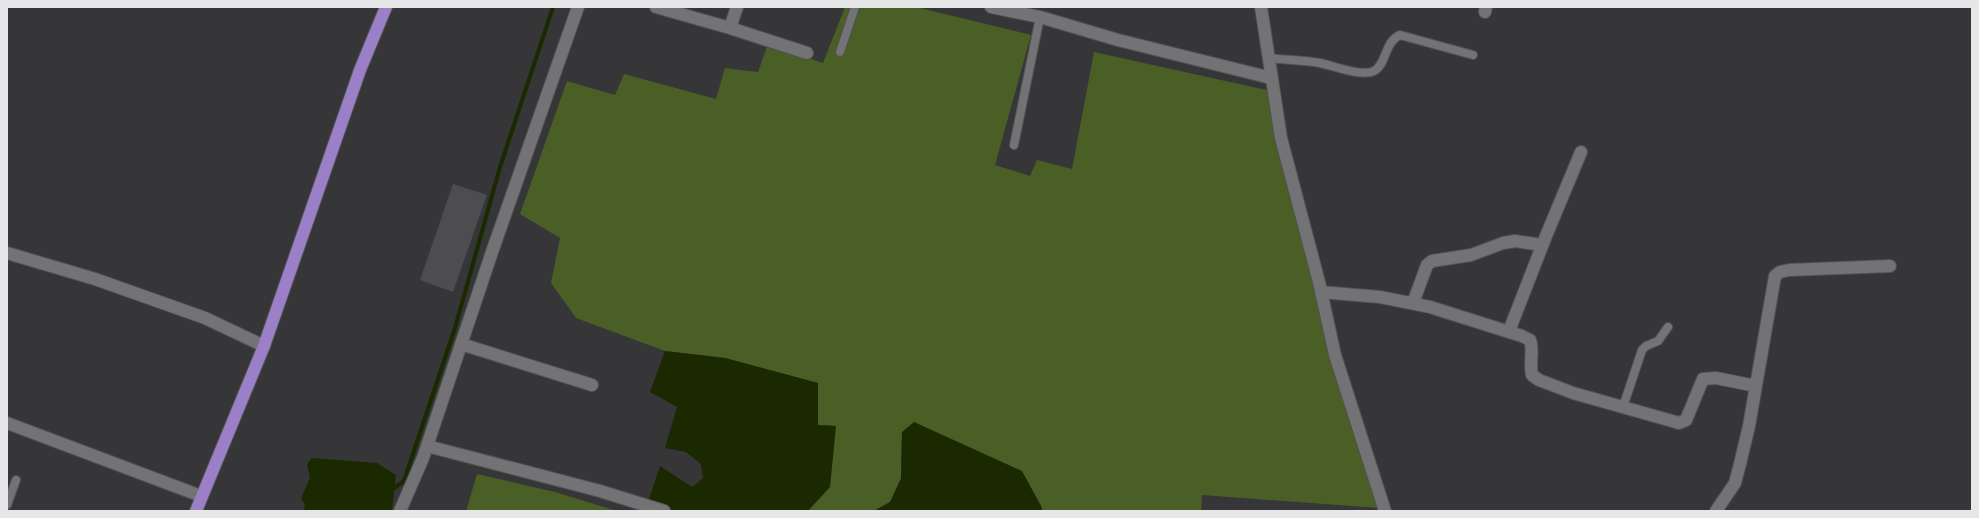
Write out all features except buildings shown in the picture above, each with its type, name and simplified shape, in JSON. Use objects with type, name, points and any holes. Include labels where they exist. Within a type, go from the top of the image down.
[{"type":"main road","points":[[196,511],[264,346],[360,70],[386,7]]},
{"type":"street","points":[[400,511],[427,446],[578,7]]},
{"type":"street","points":[[656,7],[730,28],[807,53]]},
{"type":"street","points":[[730,28],[737,7]]},
{"type":"street","points":[[991,7],[1040,16],[1118,40],[1271,78]]},
{"type":"street","points":[[1261,7],[1281,138],[1321,292],[1335,356],[1385,511]]},
{"type":"street","points":[[1509,331],[1542,245],[1582,152]]},
{"type":"street","points":[[1413,304],[1427,266],[1432,261],[1471,255],[1503,243],[1515,241],[1542,245]]},
{"type":"street","points":[[7,253],[94,279],[205,318],[264,346]]},
{"type":"street","points":[[1716,511],[1735,483],[1749,426],[1775,276],[1780,272],[1789,270],[1890,266]]},
{"type":"street","points":[[1321,292],[1380,297],[1413,304],[1509,331],[1530,340],[1532,345],[1531,371],[1532,375],[1539,380],[1574,393],[1672,421],[1683,422],[1686,420],[1703,379],[1716,378],[1756,386]]},
{"type":"street","points":[[461,344],[592,385]]},
{"type":"street","points":[[7,423],[201,496]]},
{"type":"street","points":[[427,446],[600,491],[664,511]]},
{"type":"lane","points":[[840,52],[855,7]]},
{"type":"lane","points":[[1014,145],[1040,16]]},
{"type":"lane","points":[[1268,58],[1320,63],[1358,72],[1369,73],[1376,70],[1389,43],[1400,34],[1473,55]]},
{"type":"lane","points":[[1623,407],[1642,350],[1646,346],[1658,341],[1668,327]]},
{"type":"lane","points":[[7,505],[16,480]]},
{"type":"shaded area","points":[[845,7],[916,7],[1031,35],[995,165],[1030,176],[1037,160],[1072,169],[1094,52],[1271,91],[1327,288],[1345,389],[1379,508],[1202,495],[1201,511],[1042,511],[1041,506],[1021,471],[971,449],[902,432],[901,478],[890,502],[874,511],[808,511],[836,426],[818,425],[818,383],[725,358],[665,351],[576,318],[551,283],[560,238],[520,214],[567,81],[615,95],[624,74],[716,99],[725,68],[758,72],[768,44],[823,63]]},
{"type":"shaded area","points":[[665,351],[725,358],[818,383],[818,425],[836,426],[830,487],[808,511],[645,511],[660,466],[692,487],[703,478],[701,464],[686,452],[665,448],[677,407],[650,392]]},
{"type":"shaded area","points":[[914,422],[1022,471],[1041,506],[1042,511],[874,511],[890,502],[901,479],[902,432]]},
{"type":"shaded area","points":[[312,458],[377,463],[396,475],[392,510],[304,511],[305,505],[301,498],[310,478],[307,464]]},
{"type":"shaded area","points":[[477,474],[555,492],[617,511],[466,511]]},
{"type":"waterway","points":[[394,488],[404,481],[455,328],[500,167],[553,7]]}]
